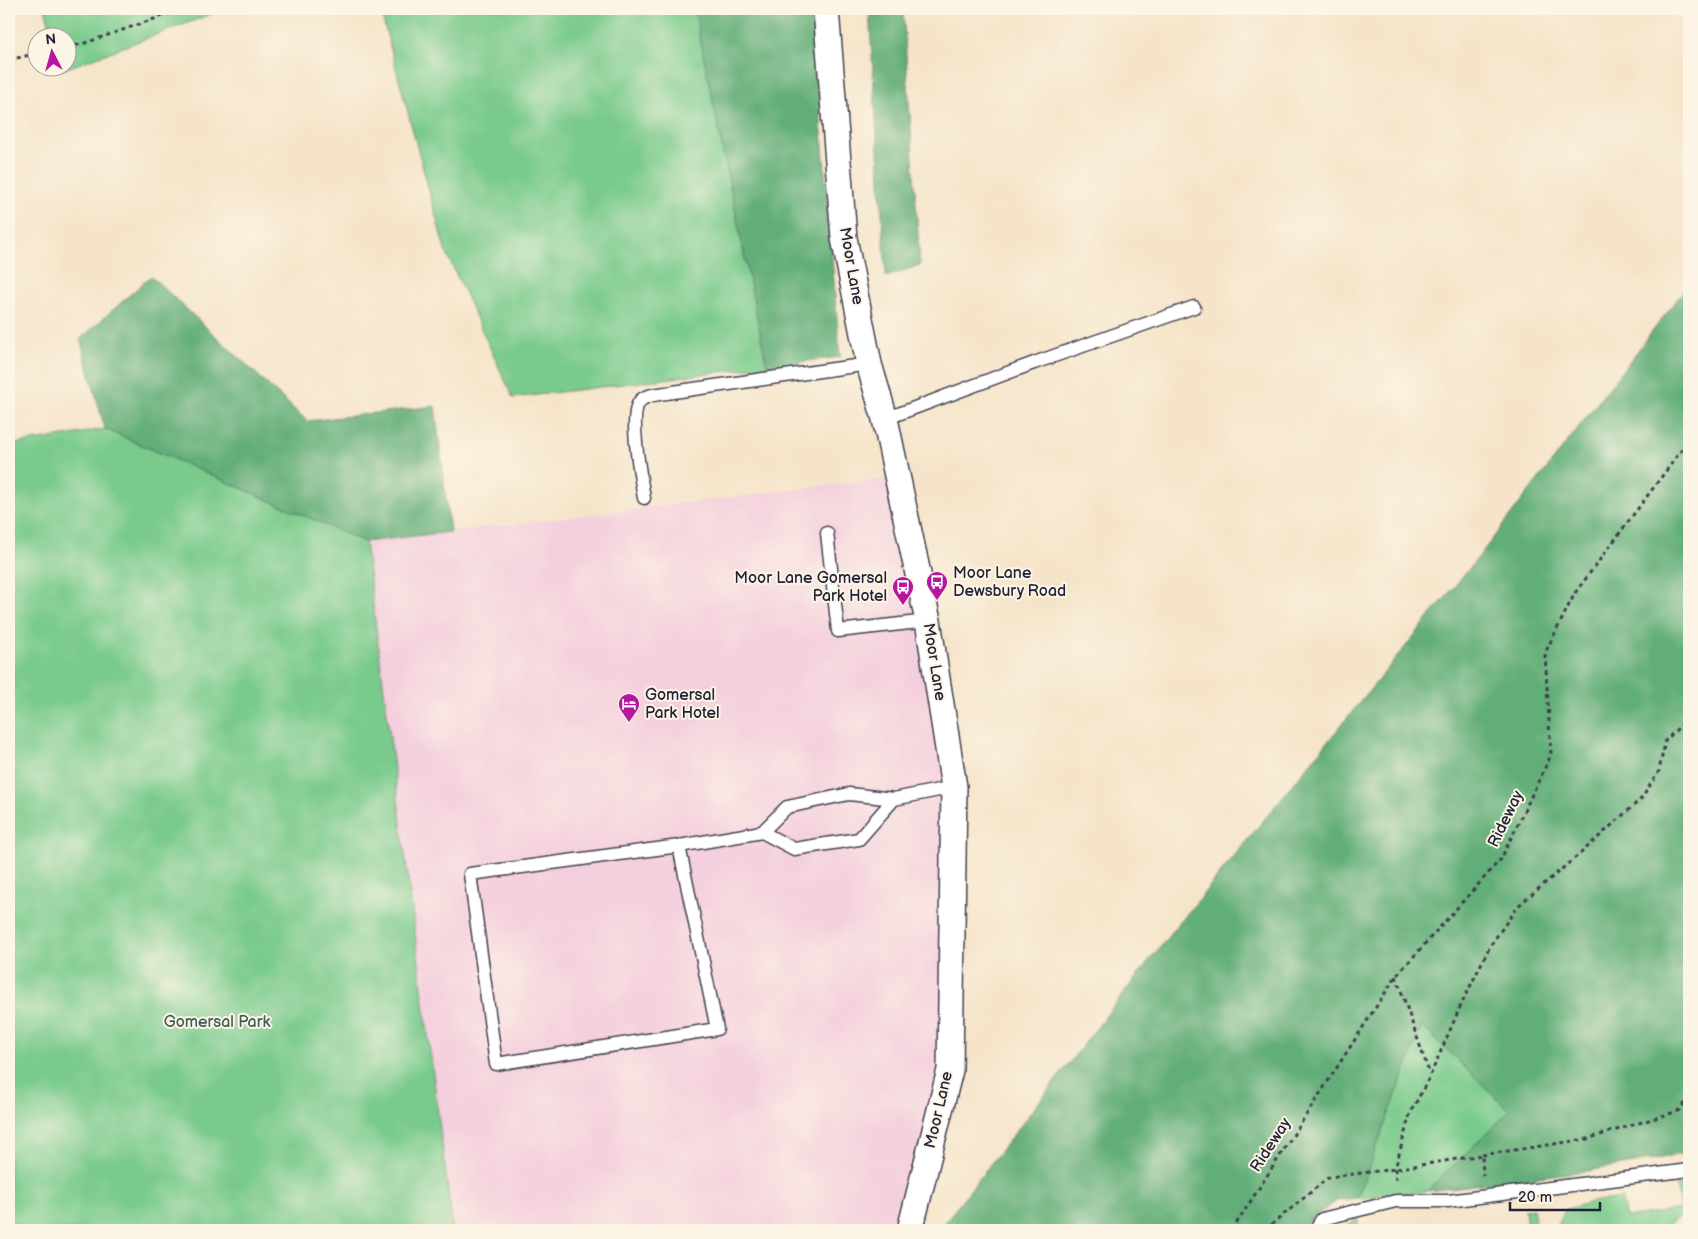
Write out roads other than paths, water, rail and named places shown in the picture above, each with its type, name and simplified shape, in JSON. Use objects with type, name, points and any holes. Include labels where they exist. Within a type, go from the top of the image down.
[{"type":"street","name":"Moor Lane","points":[[826,9],[844,238],[869,364],[885,419],[928,621],[954,787],[950,1070],[910,1230]]},
{"type":"lane","points":[[885,419],[1034,362],[1194,307]]},
{"type":"lane","points":[[644,498],[634,427],[636,407],[640,400],[649,396],[673,392],[869,364]]},
{"type":"lane","points":[[827,534],[838,630],[928,621]]},
{"type":"lane","points":[[679,846],[717,1029],[496,1064],[470,874],[679,846],[762,832],[787,807],[849,794],[894,799],[954,787]]},
{"type":"lane","points":[[762,832],[794,849],[860,839],[894,799]]},
{"type":"lane","points":[[1314,1230],[1322,1220],[1396,1201],[1448,1201],[1689,1170]]},
{"type":"place","name":"Moor Lane Dewsbury Road","points":[[937,601]]},
{"type":"place","name":"Moor Lane Gomersal Park Hotel","points":[[903,606]]},
{"type":"place","name":"Gomersal Park Hotel","points":[[629,723]]},
{"type":"park label","name":"Gomersal Park","points":[[217,1022]]}]
